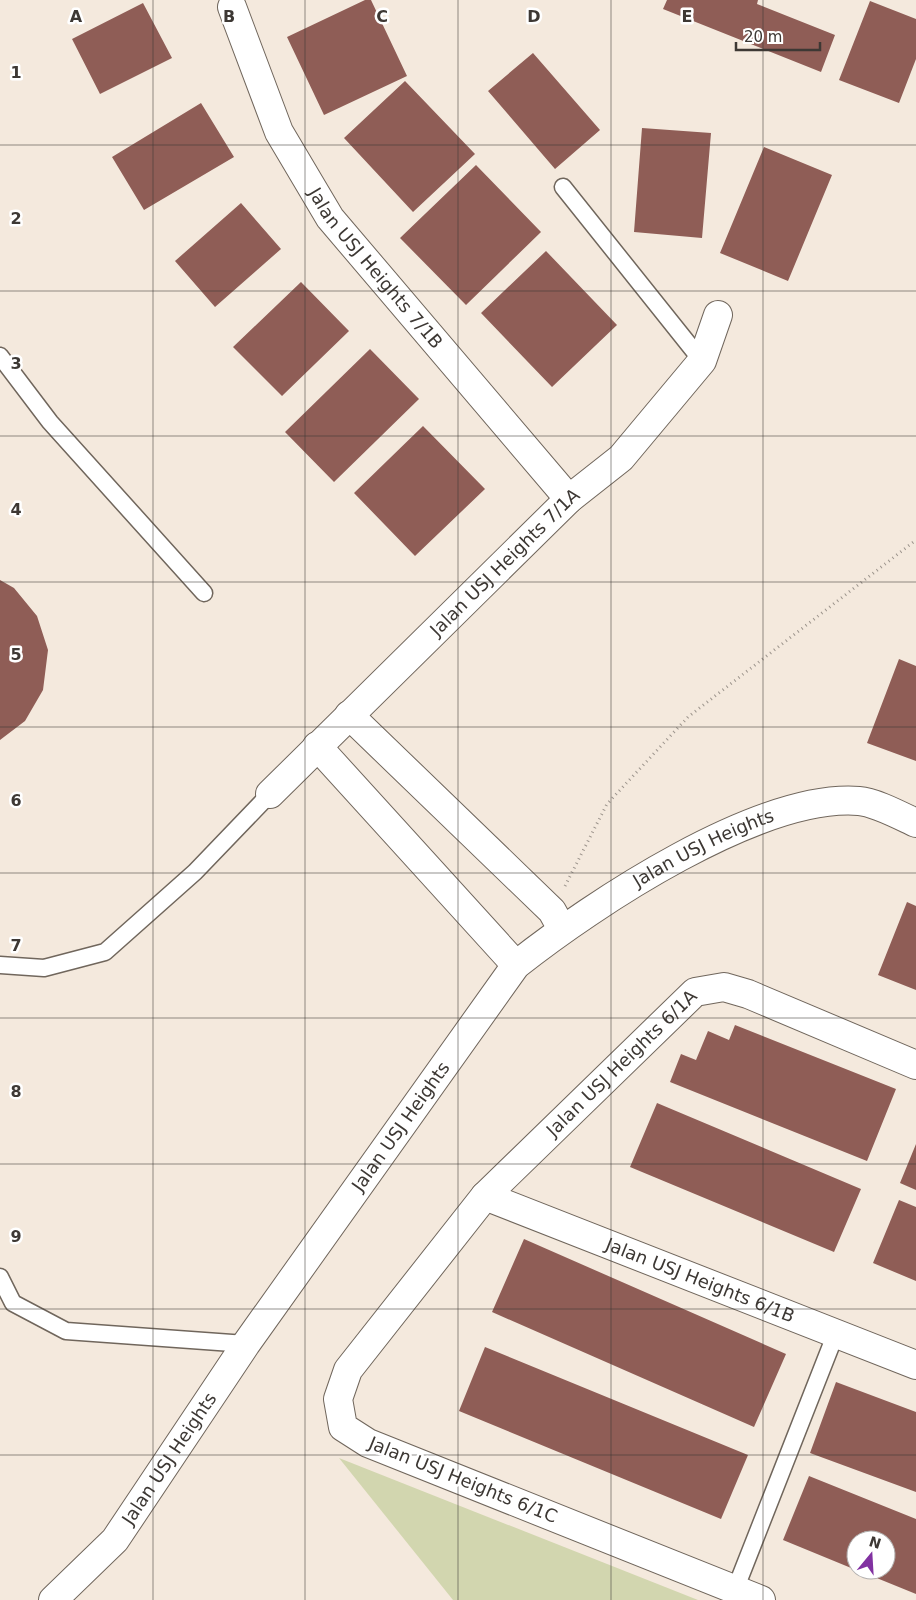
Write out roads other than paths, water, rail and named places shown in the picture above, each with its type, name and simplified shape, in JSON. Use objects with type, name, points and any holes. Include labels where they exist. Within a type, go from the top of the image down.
[{"type":"street","name":"Jalan USJ Heights 7/1B","points":[[232,7],[279,132],[330,218],[569,499]]},
{"type":"street","name":"Jalan USJ Heights 7/1A","points":[[270,794],[569,499],[621,458],[702,361],[718,315]]},
{"type":"street","points":[[349,715],[557,920]]},
{"type":"street","points":[[317,746],[516,965]]},
{"type":"street","name":"Jalan USJ Heights","points":[[53,1600],[115,1540],[246,1344],[516,965],[557,920],[694,849],[779,812],[827,801],[862,801],[916,822]]},
{"type":"street","name":"Jalan USJ Heights 6/1A","points":[[485,1196],[695,992],[724,987],[748,994],[916,1065]]},
{"type":"street","name":"Jalan USJ Heights 6/1B","points":[[485,1196],[916,1365]]},
{"type":"street","name":"Jalan USJ Heights 6/1C","points":[[485,1196],[348,1370],[338,1399],[343,1427],[368,1444],[761,1600]]},
{"type":"lane","points":[[563,188],[702,361]]},
{"type":"lane","points":[[0,356],[50,422],[204,593]]},
{"type":"lane","points":[[0,965],[44,968],[105,952],[175,891],[270,794]]},
{"type":"lane","points":[[0,1277],[13,1303],[66,1331],[246,1344]]},
{"type":"lane","points":[[735,1590],[836,1333]]}]
